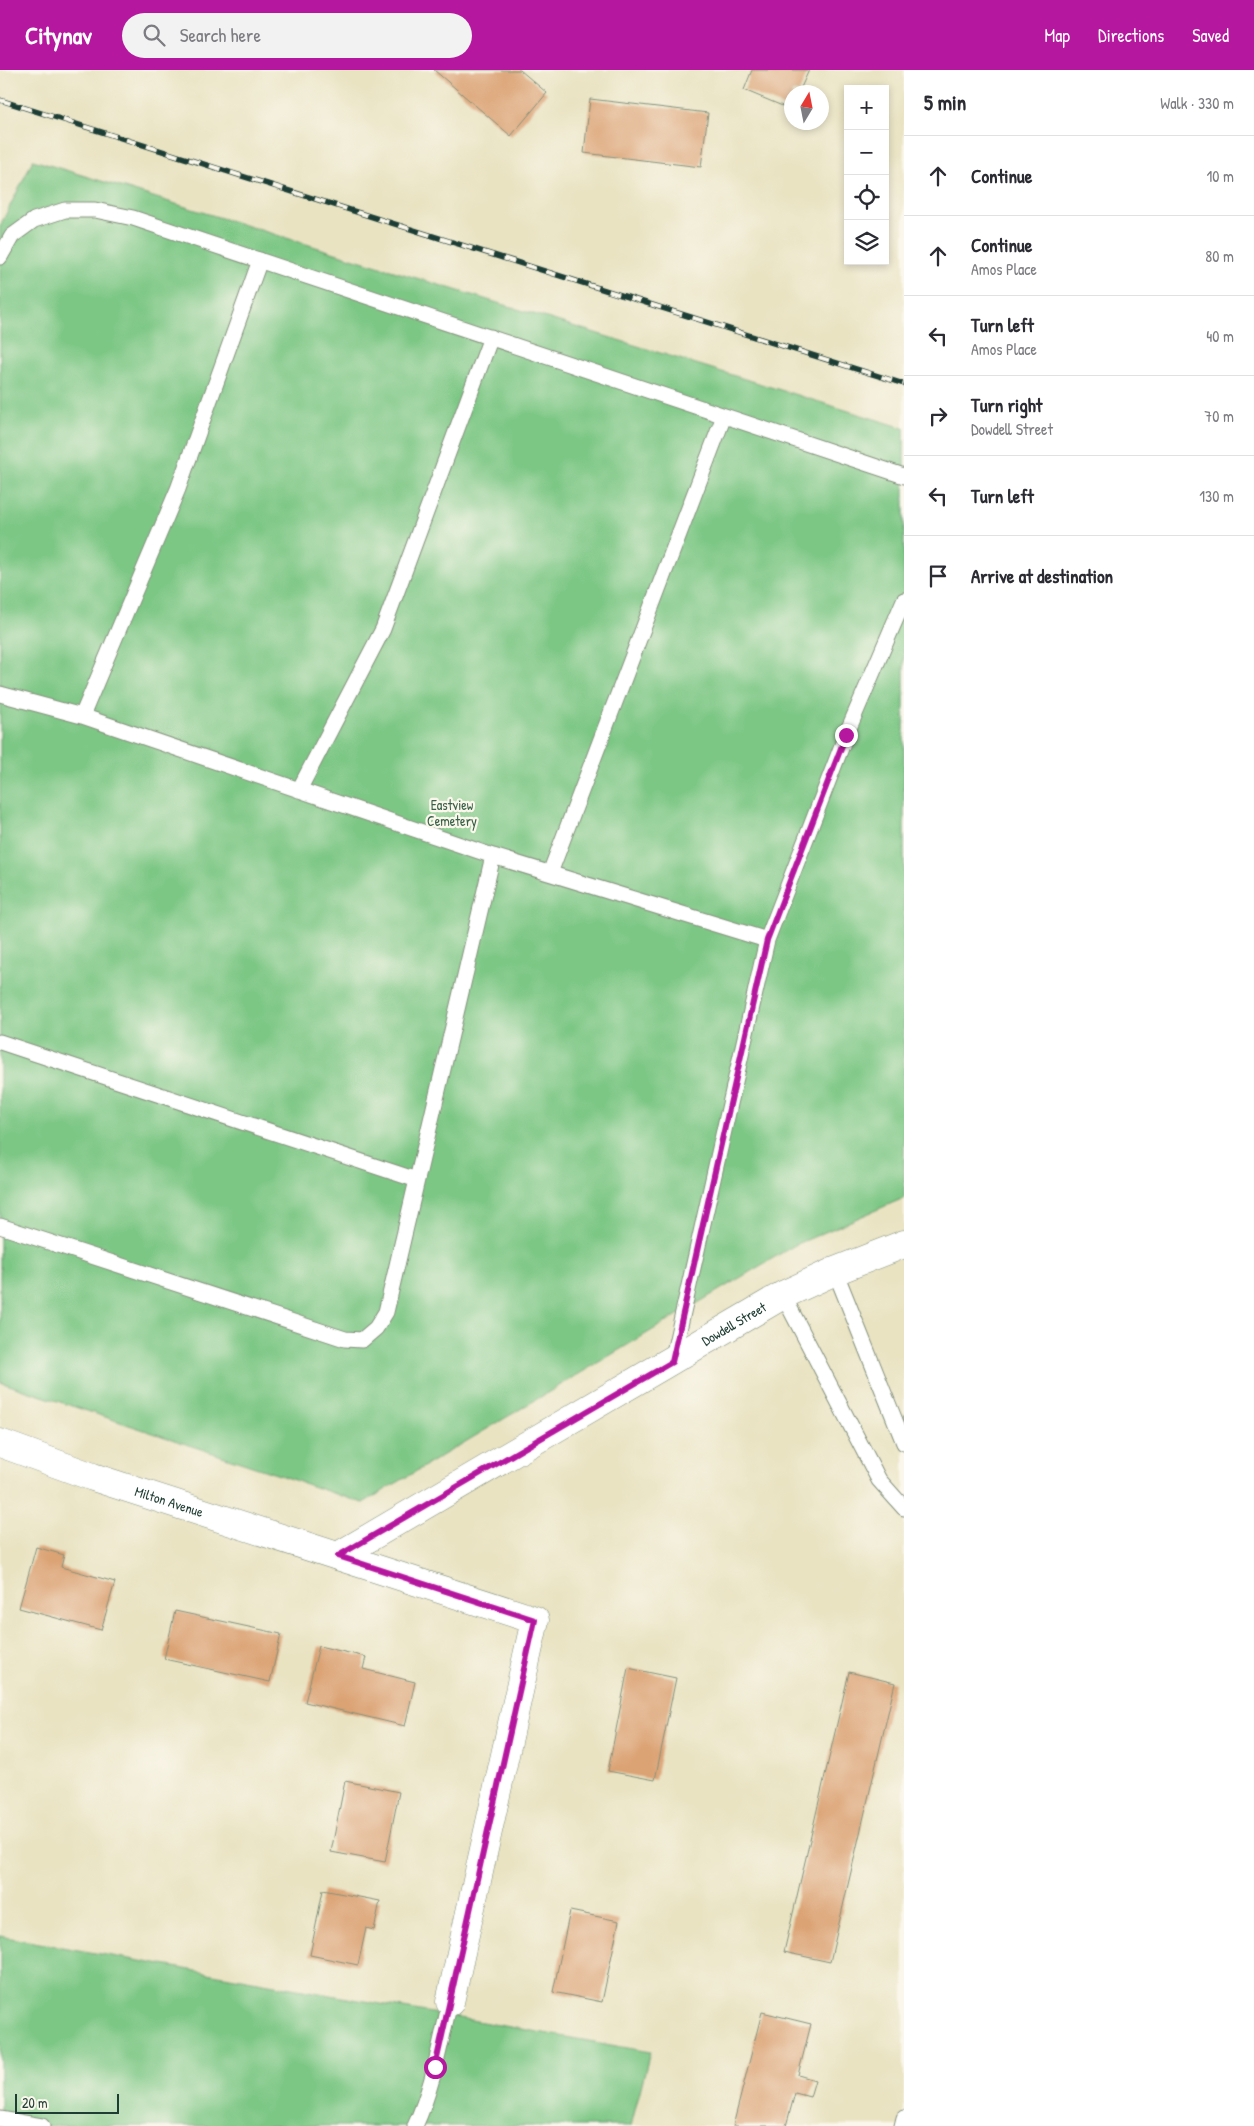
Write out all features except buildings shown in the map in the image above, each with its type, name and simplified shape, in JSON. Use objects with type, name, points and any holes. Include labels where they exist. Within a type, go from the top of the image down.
[{"type":"street","name":"Dowdell Street","points":[[338,1556],[784,1295],[835,1271],[904,1244]]},
{"type":"street","name":"Milton Avenue","points":[[0,1443],[93,1477],[535,1620],[450,2002]]},
{"type":"lane","points":[[0,257],[12,236],[34,220],[65,210],[95,210],[133,218],[904,476]]},
{"type":"lane","points":[[82,716],[178,489],[260,260]]},
{"type":"lane","points":[[299,790],[383,629],[491,337]]},
{"type":"lane","points":[[550,873],[724,416]]},
{"type":"lane","points":[[672,1362],[767,940],[846,735],[904,600]]},
{"type":"lane","points":[[0,694],[82,716],[494,856],[767,940]]},
{"type":"lane","points":[[0,1226],[345,1339],[362,1340],[376,1328],[386,1312],[494,856]]},
{"type":"lane","points":[[0,1042],[417,1180]]},
{"type":"lane","points":[[835,1271],[904,1443]]},
{"type":"lane","points":[[784,1295],[879,1480],[904,1508]]},
{"type":"lane","points":[[415,2126],[435,2067],[450,2002]]},
{"type":"lane","points":[[902,2126],[904,2118]]},
{"type":"lane","points":[[0,2119],[42,2126]]},
{"type":"green space","name":"Eastview Cemetery","points":[[33,160],[904,428],[904,1198],[795,1245],[363,1503],[0,1382],[0,226]]},
{"type":"green space","points":[[0,1936],[650,2052],[631,2126],[0,2126]]},
{"type":"railway","points":[[0,100],[904,384]]},
{"type":"route","points":[[435,2067],[535,1620],[338,1556],[672,1362],[767,940],[846,735]]}]
